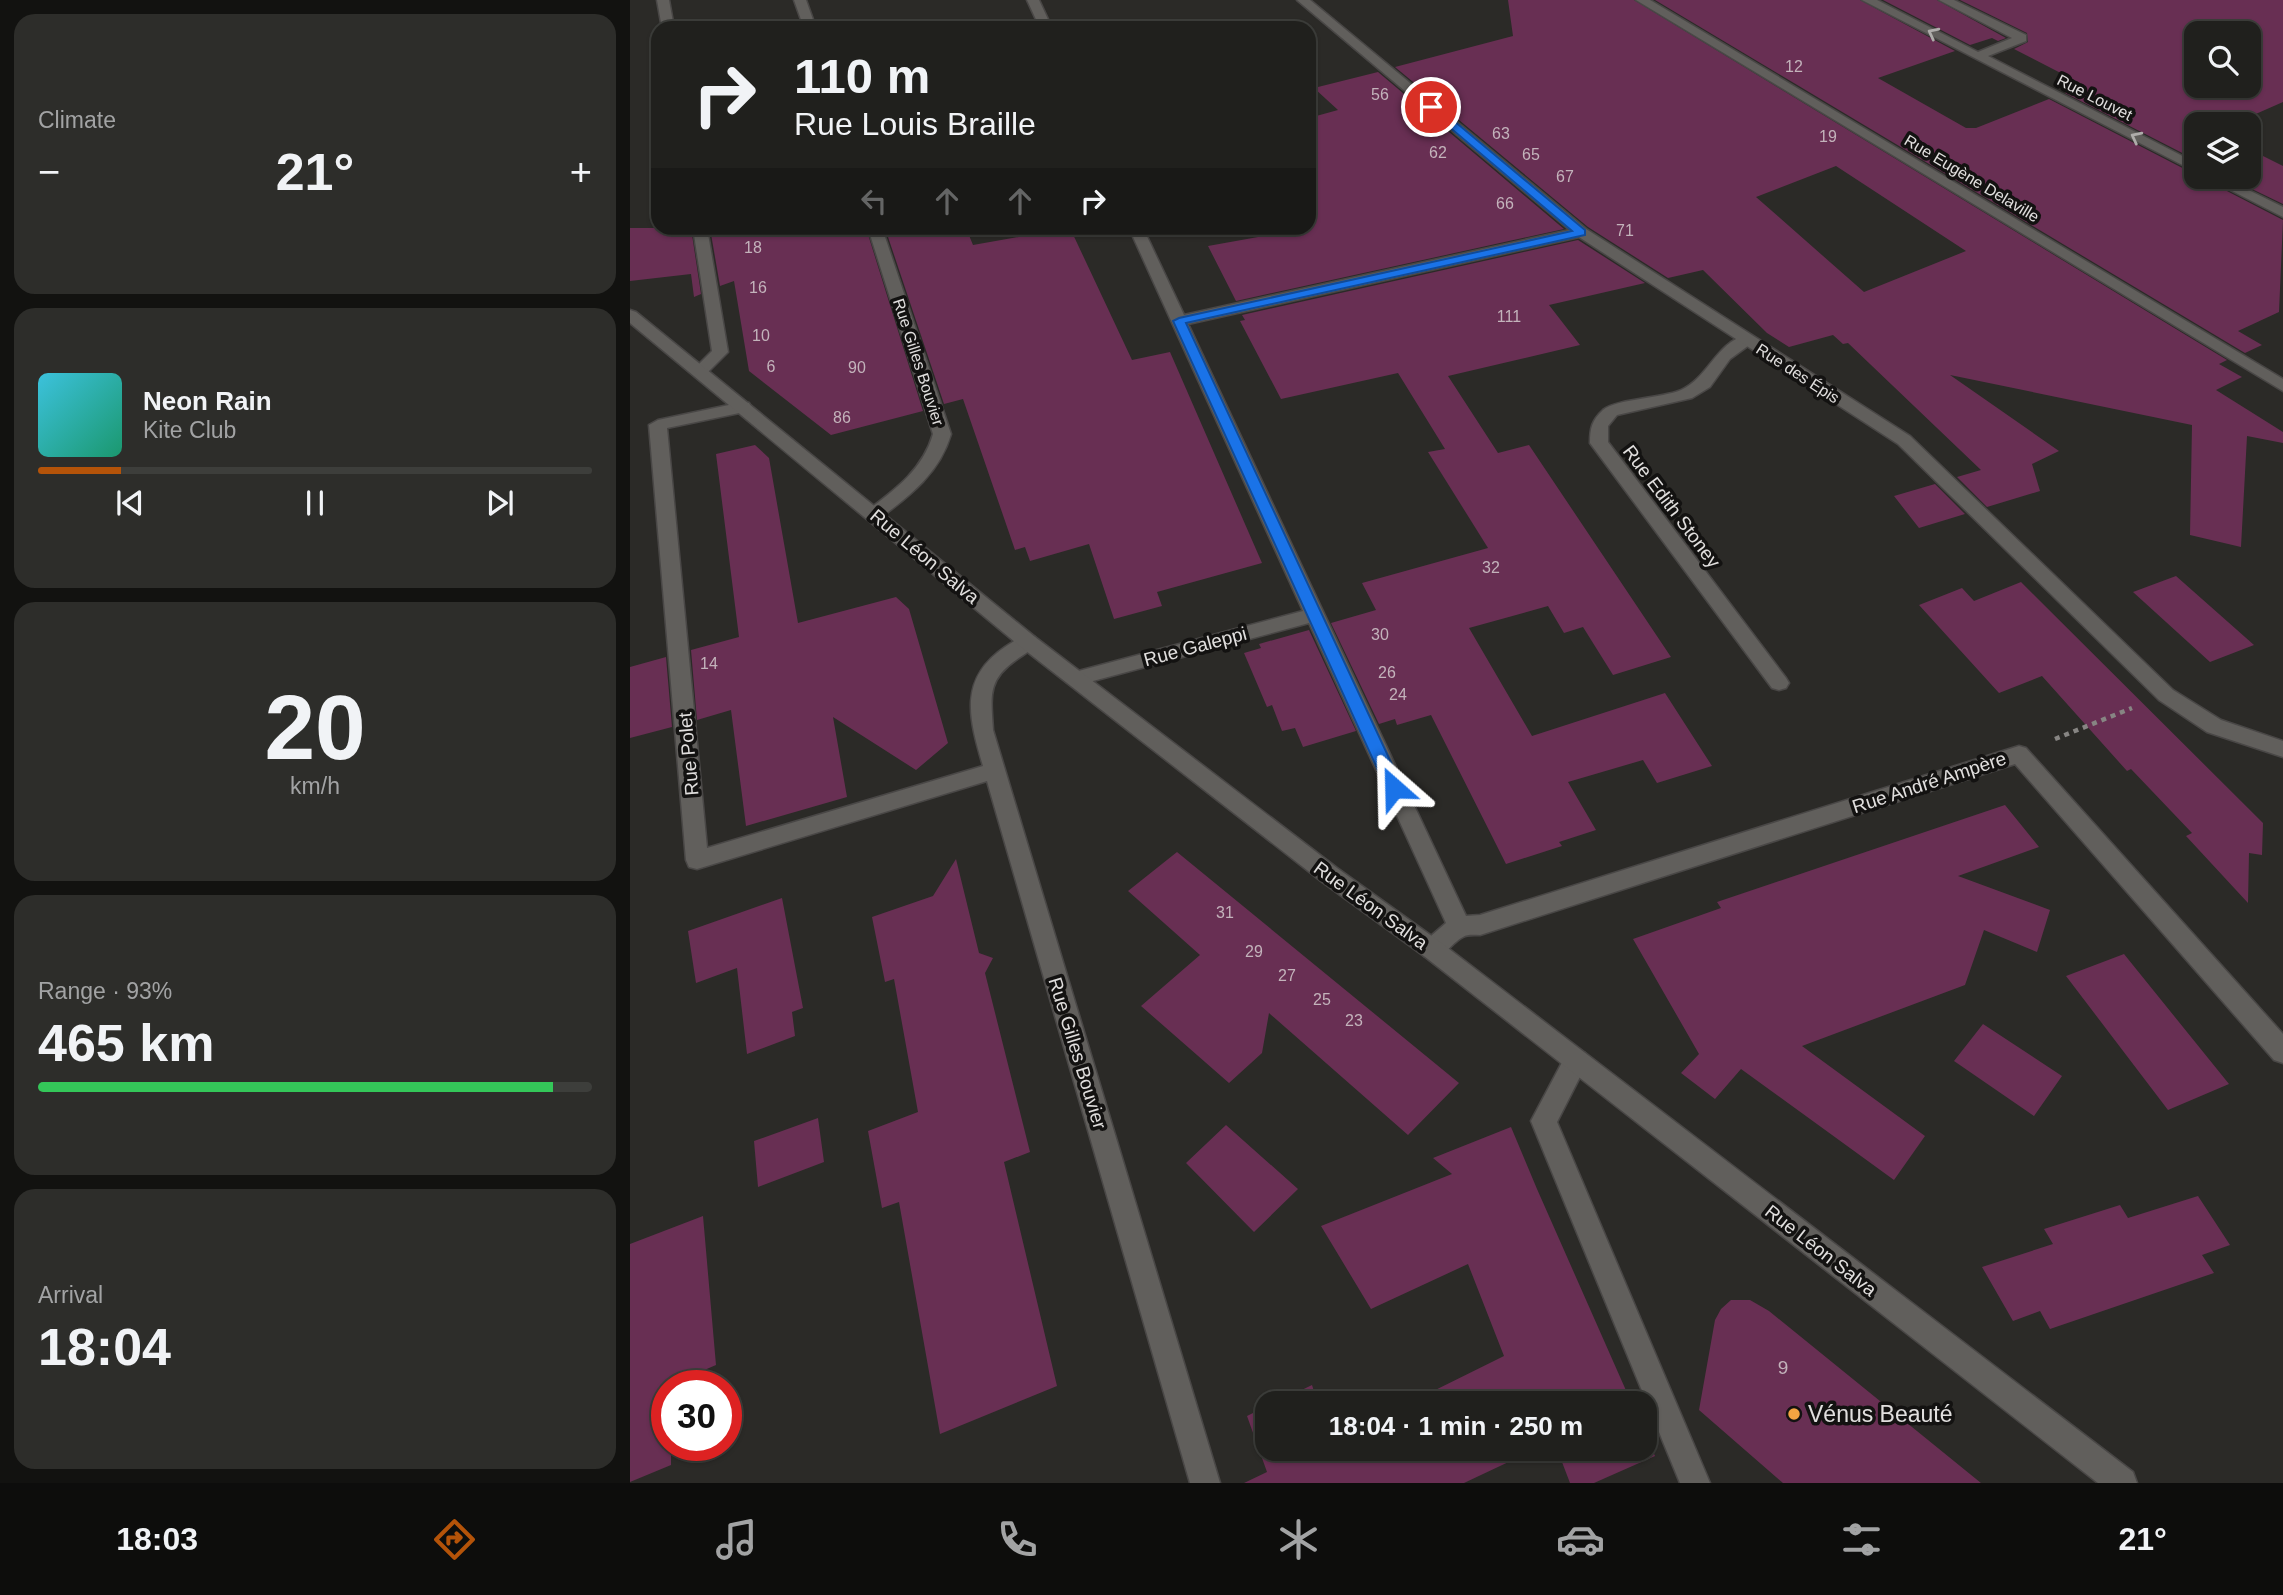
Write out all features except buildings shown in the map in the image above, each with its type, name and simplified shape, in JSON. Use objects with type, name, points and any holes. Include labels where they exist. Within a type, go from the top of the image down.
[{"type":"street","points":[[663,0],[667,21]]},
{"type":"street","points":[[800,0],[808,21]]},
{"type":"street","points":[[1033,0],[1043,21]]},
{"type":"street","name":"Rue des Épis","points":[[1303,0],[1581,232],[1904,440],[2166,695],[2214,726],[2283,749]]},
{"type":"street","name":"Rue Eugène Delaville","points":[[1642,0],[2283,386]]},
{"type":"street","name":"Rue Louvet","points":[[1868,0],[2184,163]]},
{"type":"street","points":[[1945,0],[2022,38],[1978,56]]},
{"type":"street","points":[[2236,189],[2283,213]]},
{"type":"street","points":[[1179,321],[1581,232]]},
{"type":"street","points":[[700,370],[720,352],[701,235]]},
{"type":"street","name":"Rue Gilles Bouvier","points":[[874,514],[921,475],[939,450],[942,434],[877,235]]},
{"type":"street","points":[[1139,235],[1459,926],[1432,949]]},
{"type":"street","name":"Rue Léon Salva","points":[[630,316],[700,370],[1028,642],[1078,678],[1359,899],[1432,949],[2122,1483]]},
{"type":"street","name":"Rue Edith Stoney","points":[[1746,340],[1724,356],[1704,383],[1686,394],[1611,411],[1599,425],[1599,443],[1779,683]]},
{"type":"street","name":"Rue Polet","points":[[743,407],[658,425],[697,860],[994,771]]},
{"type":"street","name":"Rue Galeppi","points":[[1078,678],[1313,614]]},
{"type":"street","name":"Rue Gilles Bouvier","points":[[1028,642],[989,668],[979,693],[983,730],[1205,1483]]},
{"type":"street","name":"Rue André Ampère","points":[[1459,926],[1480,925],[2019,754],[2283,1052]]},
{"type":"street","points":[[1576,1061],[1544,1121],[1695,1483]]},
{"type":"path","points":[[2019,754],[2166,695]]},
{"type":"place","name":"Vénus Beauté","points":[[1794,1414]]},
{"type":"route","points":[[1394,788],[1179,321],[1581,232],[1431,107]]}]
